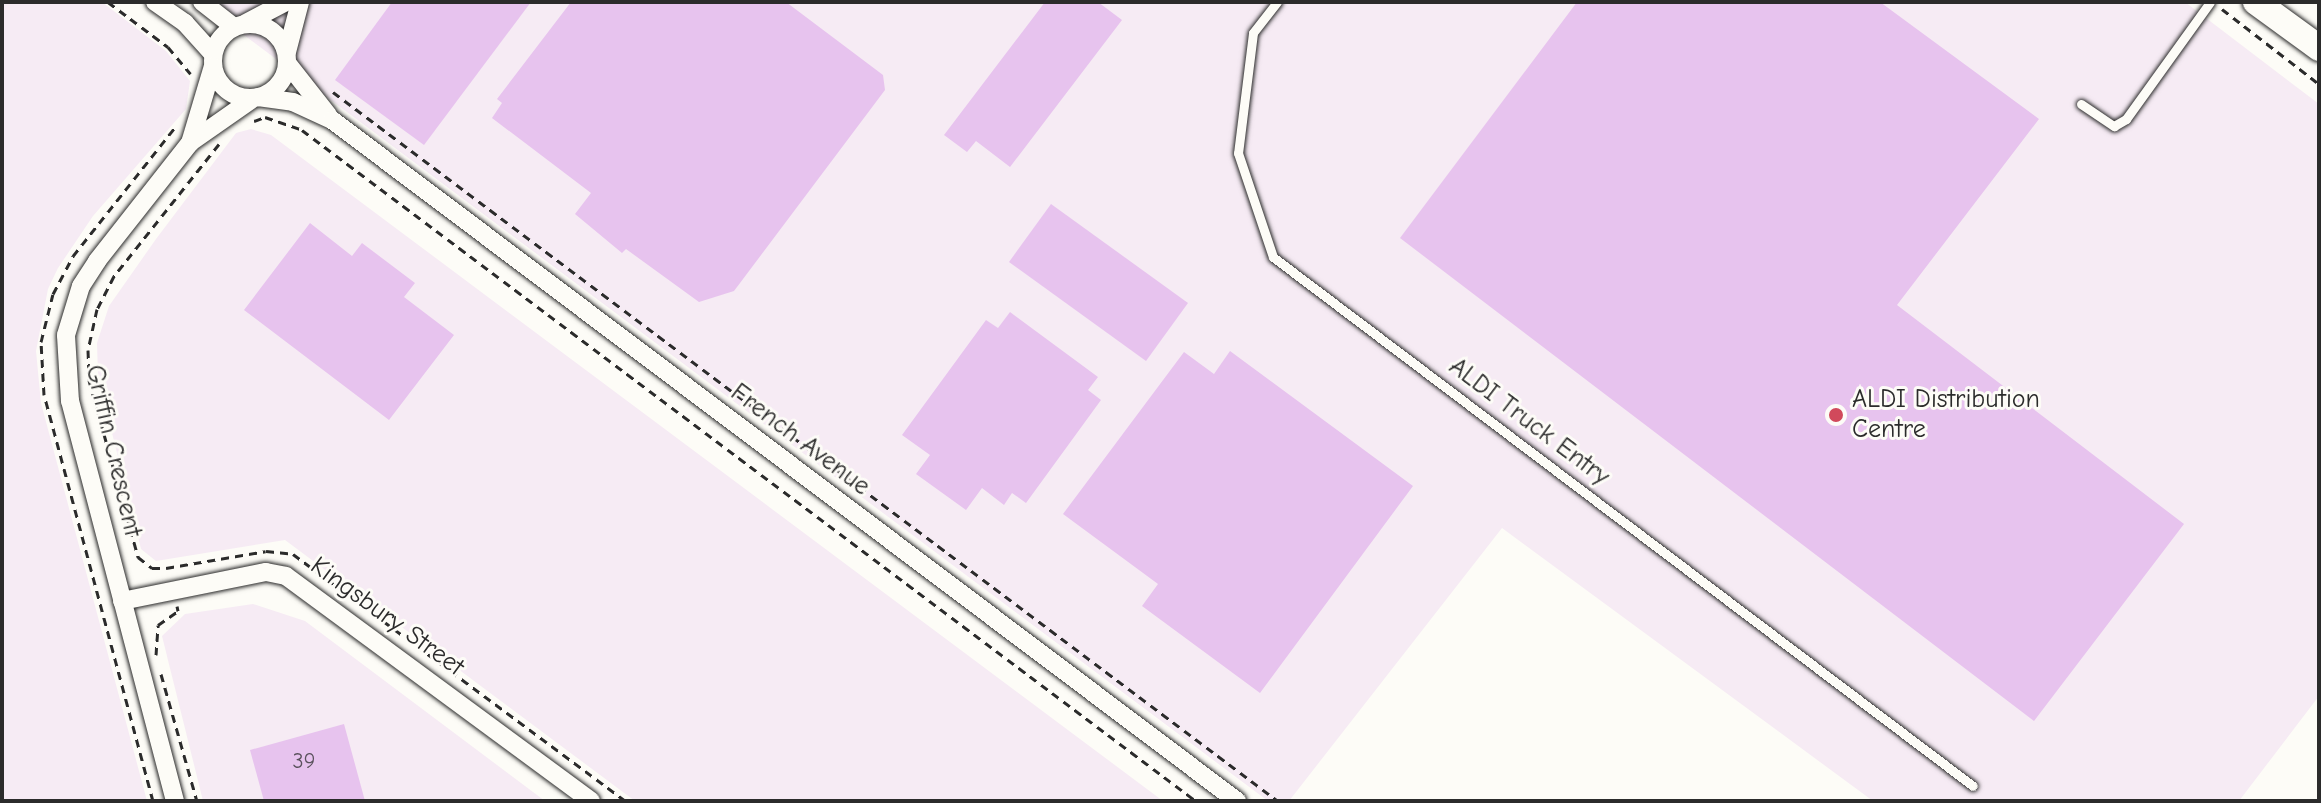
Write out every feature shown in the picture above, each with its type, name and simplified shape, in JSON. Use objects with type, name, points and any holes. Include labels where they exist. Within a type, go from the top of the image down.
[{"type":"street","points":[[155,2],[185,23],[213,60],[224,87],[254,99],[279,86],[300,2]]},
{"type":"street","points":[[202,2],[240,25],[267,27],[287,58]]},
{"type":"street","points":[[213,60],[240,25],[286,2]]},
{"type":"street","points":[[2256,2],[2319,48]]},
{"type":"street","name":"French Avenue","points":[[287,58],[332,120]]},
{"type":"street","name":"Griffin Crescent","points":[[190,143],[213,60]]},
{"type":"street","name":"Griffin Crescent","points":[[175,801],[70,401],[66,335],[81,286],[97,261],[190,143],[254,99]]},
{"type":"street","name":"French Avenue","points":[[254,99],[293,102],[332,120],[1237,801]]},
{"type":"street","name":"Kingsbury Street","points":[[122,601],[266,572],[286,576],[591,801]]},
{"type":"lane","name":"ALDI Truck Entry","points":[[1277,2],[1253,33],[1238,153],[1273,257],[1973,786]]},
{"type":"lane","points":[[2081,104],[2114,126],[2126,119],[2211,2]]},
{"type":"path","points":[[108,2],[168,47],[190,68],[192,78]]},
{"type":"path","points":[[2211,2],[2319,84]]},
{"type":"path","points":[[328,88],[1278,801]]},
{"type":"path","points":[[153,801],[44,395],[41,342],[53,294],[73,256],[184,116]]},
{"type":"path","points":[[250,122],[265,117],[302,130],[1196,801]]},
{"type":"path","points":[[228,135],[114,276],[97,309],[88,350],[89,380],[130,538],[138,557],[152,568],[166,568],[266,551],[293,554],[626,801]]},
{"type":"path","points":[[166,568],[168,576]]},
{"type":"path","points":[[177,605],[178,611],[158,625],[155,653],[197,801]]},
{"type":"shaded area","points":[[2,2],[102,2],[166,51],[190,81],[186,109],[93,216],[58,268],[48,289],[36,351],[41,403],[147,801],[2,801]]},
{"type":"shaded area","points":[[200,2],[2185,2],[2319,104],[2319,696],[2239,801],[1873,801],[1502,528],[1289,801],[1268,801]]},
{"type":"shaded area","points":[[251,129],[271,135],[1163,801],[635,801],[285,540],[156,561],[141,549],[98,377],[97,343],[109,306],[156,239],[236,133]]},
{"type":"shaded area","points":[[253,604],[305,621],[545,801],[203,801],[162,636],[185,614]]},
{"type":"building","points":[[392,2],[531,2],[424,145],[335,80]]},
{"type":"building","points":[[571,2],[786,2],[883,75],[885,90],[734,291],[699,302],[626,249],[622,253],[575,214],[591,193],[492,118],[502,103],[497,99]]},
{"type":"building","points":[[1045,2],[1098,2],[1122,20],[1010,167],[976,141],[967,152],[944,135]]},
{"type":"building","name":"ALDI Distribution Centre","points":[[1577,2],[1880,2],[2039,119],[1897,305],[2184,524],[2034,721],[1400,238]]},
{"type":"building","points":[[1051,204],[1188,303],[1146,361],[1009,262]]},
{"type":"building","points":[[310,223],[352,256],[362,243],[415,283],[404,297],[454,335],[389,420],[244,310]]},
{"type":"building","points":[[1010,312],[1098,377],[1088,390],[1101,400],[1026,503],[1012,493],[1004,505],[982,488],[966,510],[916,474],[930,455],[902,435],[986,320],[998,328]]},
{"type":"building","points":[[1230,351],[1413,486],[1260,693],[1142,606],[1158,584],[1063,514],[1184,352],[1214,374]]},
{"type":"building","points":[[344,724],[365,801],[264,801],[250,750]]},
{"type":"place","name":"ALDI Distribution Centre","points":[[1836,415]]}]
